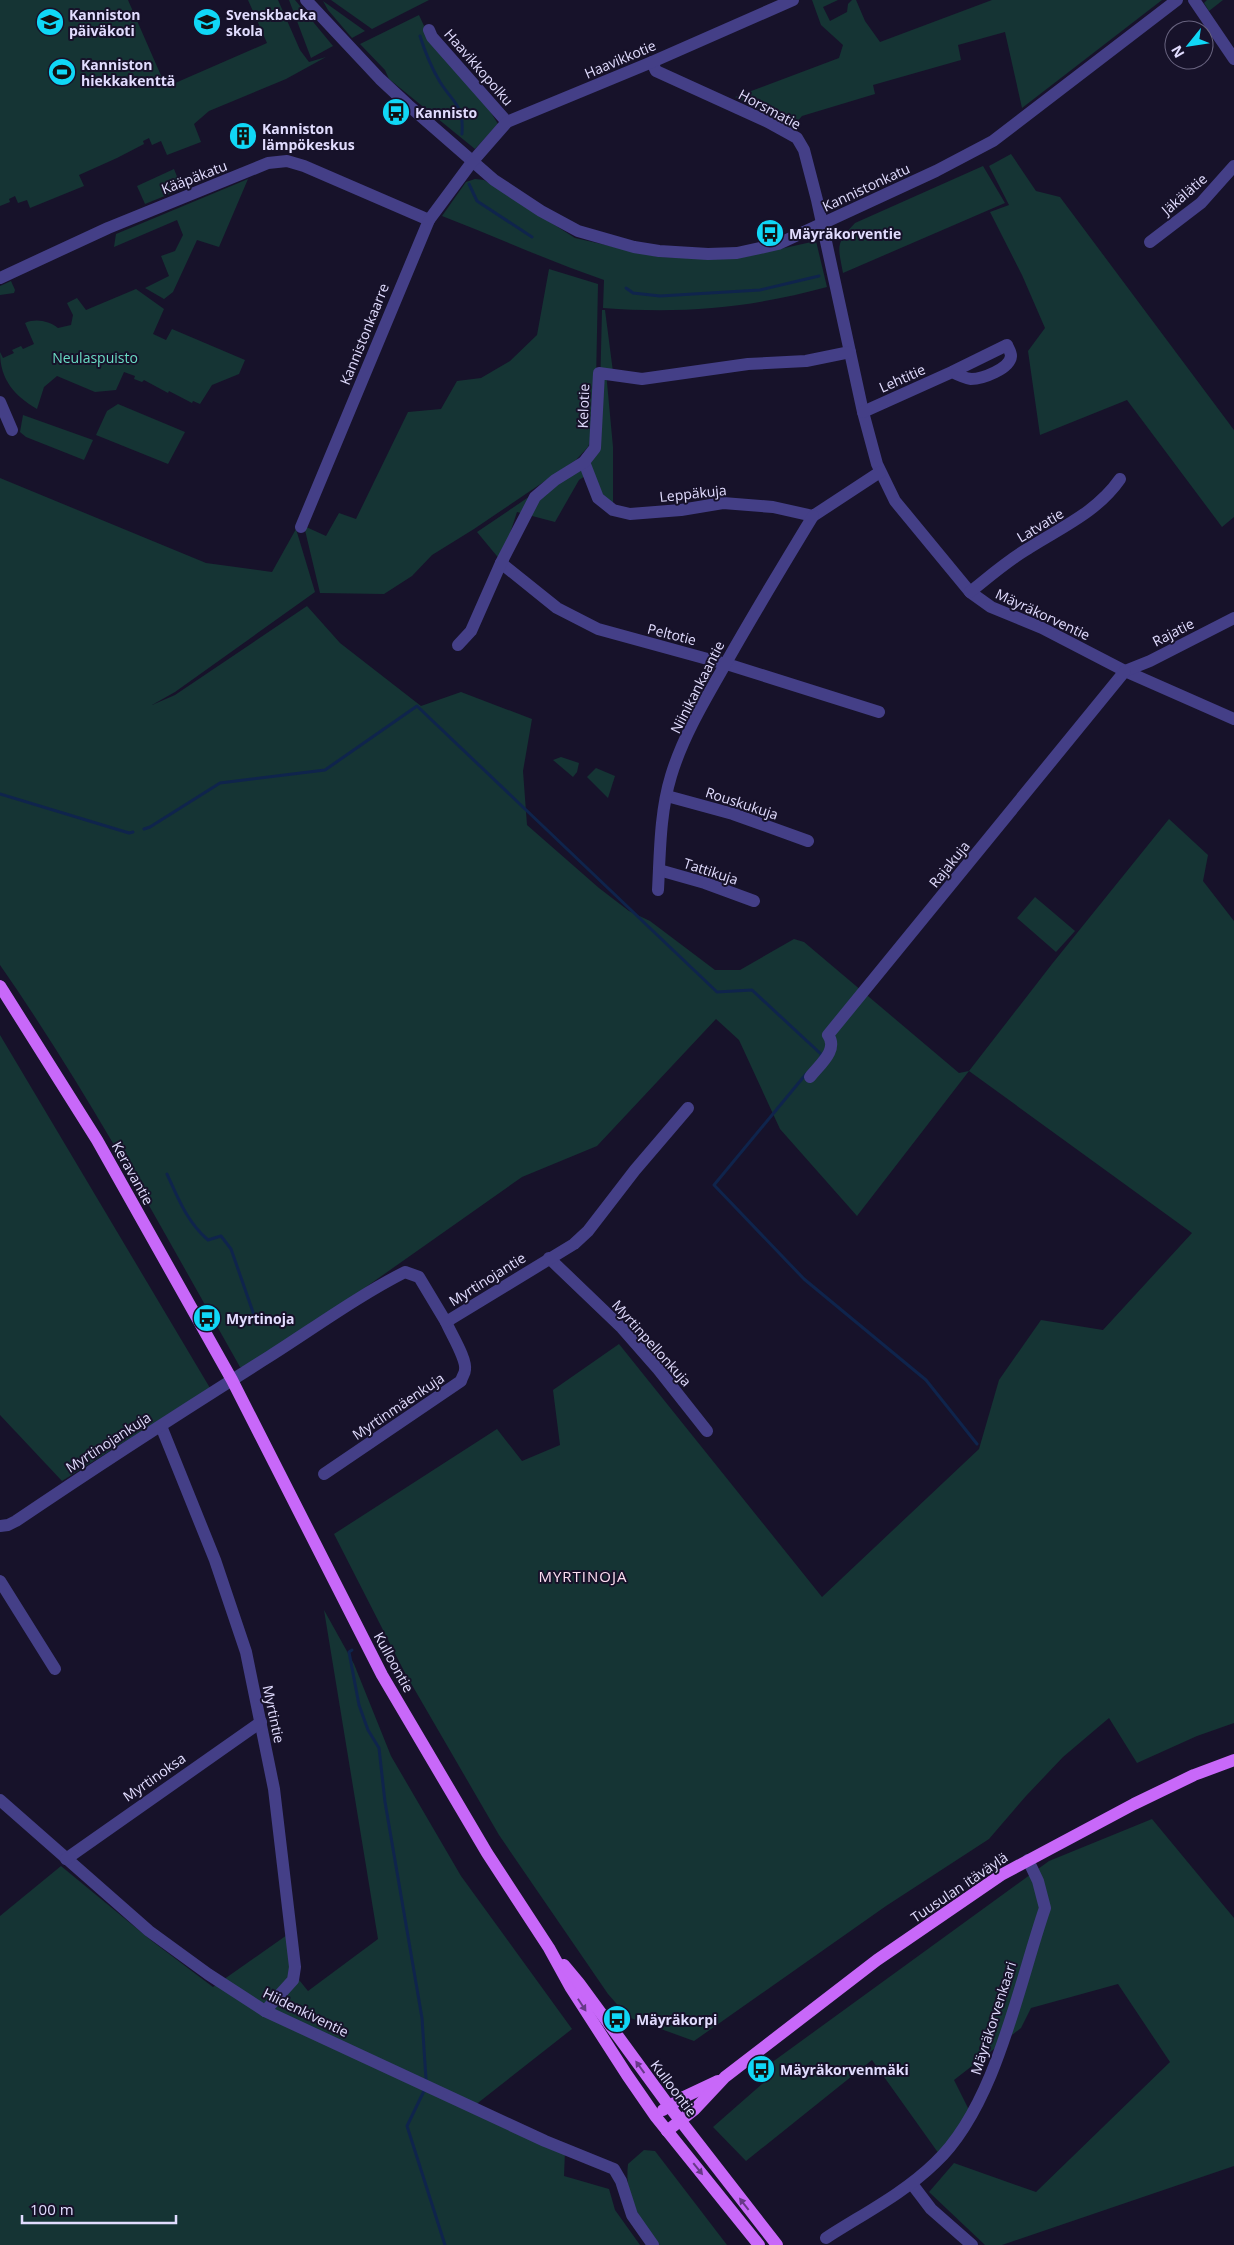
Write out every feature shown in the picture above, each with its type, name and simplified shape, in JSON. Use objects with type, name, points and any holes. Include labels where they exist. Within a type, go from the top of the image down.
[{"type":"main road","name":"Keravantie","points":[[0,986],[97,1140],[232,1380]]},
{"type":"main road","name":"Kulloontie","points":[[232,1380],[382,1675],[487,1853],[549,1948],[571,1988],[656,2117],[759,2245]]},
{"type":"main road","name":"Tuusulan itäväylä","points":[[667,2131],[695,2109],[725,2078],[877,1960],[1002,1875],[1194,1774],[1234,1760]]},
{"type":"main road","name":"Kulloontie","points":[[549,1948],[579,1983],[680,2121],[776,2245]]},
{"type":"main road","name":"Tuusulan itäväylä","points":[[656,2117],[669,2106],[725,2078]]},
{"type":"street","name":"Kannistonkatu","points":[[306,0],[380,79],[472,162],[494,180],[541,211],[578,231],[634,247],[669,252],[737,253],[778,244],[822,225],[936,171],[993,141],[1177,0]]},
{"type":"street","name":"Haavikkotie","points":[[472,162],[507,122],[652,62],[793,0]]},
{"type":"street","points":[[1194,0],[1234,60]]},
{"type":"street","name":"Haavikkopolku","points":[[429,30],[432,37],[507,122]]},
{"type":"street","name":"Horsmatie","points":[[652,62],[656,71],[768,122],[797,138],[804,150],[822,225]]},
{"type":"street","name":"Kääpäkatu","points":[[0,278],[108,228],[268,163],[287,161],[304,166],[429,220]]},
{"type":"street","name":"Kannistonkaarre","points":[[301,527],[429,220],[472,162]]},
{"type":"street","name":"Jäkälätie","points":[[1150,242],[1201,202],[1234,166]]},
{"type":"street","name":"Mäyräkorventie","points":[[822,225],[863,412],[880,472],[895,501],[970,592],[991,607],[1042,628],[1125,671],[1234,719]]},
{"type":"street","name":"Kelotie","points":[[458,645],[471,631],[501,563],[535,497],[555,480],[584,462],[595,448],[599,373],[642,379],[748,364],[806,361],[850,352]]},
{"type":"street","name":"Lehtitie","points":[[863,412],[952,372]]},
{"type":"street","points":[[0,402],[12,430]]},
{"type":"street","name":"Leppäkuja","points":[[584,462],[598,498],[613,510],[630,514],[681,510],[723,503],[773,507],[813,516]]},
{"type":"street","points":[[813,516],[880,472]]},
{"type":"street","name":"Latvatie","points":[[970,592],[1027,549],[1080,518],[1109,495],[1120,479]]},
{"type":"street","name":"Niinikankaantie","points":[[658,890],[667,796],[676,760],[755,610],[813,516]]},
{"type":"street","name":"Peltotie","points":[[501,563],[557,608],[598,628],[725,664],[879,712]]},
{"type":"street","name":"Rajatie","points":[[1125,671],[1150,661],[1234,618]]},
{"type":"street","name":"Rajakuja","points":[[810,1078],[832,1049],[832,1041],[828,1035],[1125,671]]},
{"type":"street","name":"Rouskukuja","points":[[667,796],[733,814],[808,841]]},
{"type":"street","name":"Tattikuja","points":[[659,870],[754,900]]},
{"type":"street","name":"Myrtinojantie","points":[[232,1380],[404,1272],[419,1278],[446,1322],[574,1244],[588,1231],[635,1170],[688,1108]]},
{"type":"street","name":"Myrtinpellonkuja","points":[[549,1258],[622,1328],[664,1376],[707,1431]]},
{"type":"street","name":"Myrtinmäenkuja","points":[[324,1474],[461,1381],[466,1368],[462,1355],[452,1339],[446,1322]]},
{"type":"street","name":"Myrtinojankuja","points":[[0,1526],[16,1521],[118,1451],[161,1426],[232,1380]]},
{"type":"street","name":"Myrtintie","points":[[161,1426],[200,1523],[246,1652],[276,1806],[295,1967],[293,1980],[265,2011]]},
{"type":"street","points":[[0,1581],[55,1669]]},
{"type":"street","name":"Myrtinoksa","points":[[66,1859],[261,1722]]},
{"type":"street","name":"Hiidenkiventie","points":[[0,1800],[149,1931],[208,1974],[265,2011],[545,2142],[614,2169],[621,2181],[632,2215],[653,2245]]},
{"type":"street","name":"Mäyräkorvenkaari","points":[[826,2238],[912,2184],[937,2162],[957,2140],[974,2112],[994,2069],[1044,1908],[1038,1881],[1028,1860]]},
{"type":"street","points":[[912,2184],[930,2209],[972,2245]]},
{"type":"green space","points":[[0,0],[128,0],[166,87],[267,43],[248,0],[278,0],[300,50],[309,62],[326,57],[286,79],[209,111],[194,124],[201,142],[167,155],[161,141],[152,145],[149,138],[143,141],[144,144],[79,175],[84,186],[30,208],[27,200],[18,203],[15,196],[9,199],[10,202],[0,206]]},
{"type":"green space","points":[[289,0],[295,0],[333,46],[311,58]]},
{"type":"green space","points":[[331,0],[429,0],[372,29]]},
{"type":"green space","points":[[812,0],[838,0],[823,7],[830,21],[847,12],[848,4],[852,0],[856,0],[865,21],[880,42],[992,0],[1162,0],[1022,108],[1005,32],[958,45],[961,60],[873,85],[875,94],[802,116],[787,133],[764,112],[735,97],[839,58],[843,45],[821,25]]},
{"type":"green space","points":[[1207,0],[1223,0],[1209,11],[1204,3]]},
{"type":"green space","points":[[323,1],[365,31],[352,38],[328,10]]},
{"type":"green space","points":[[419,15],[430,39],[485,103],[498,124],[475,149],[389,79],[385,70],[360,44]]},
{"type":"green space","points":[[1011,154],[1036,191],[1060,197],[1234,430],[1234,517],[1222,527],[1127,400],[1040,435],[1028,351],[1045,328],[1022,275],[990,212],[1009,205],[989,166]]},
{"type":"green space","points":[[983,166],[1005,203],[843,273],[839,251],[841,241],[855,223]]},
{"type":"green space","points":[[174,169],[182,189],[145,204],[137,186]]},
{"type":"green space","points":[[248,179],[219,247],[197,240],[173,292],[164,299],[145,288],[169,276],[161,256],[175,251],[183,235],[177,220],[114,247],[116,234]]},
{"type":"green space","points":[[475,179],[484,180],[575,238],[659,257],[735,259],[816,241],[827,287],[771,300],[716,308],[632,310],[603,308],[604,280],[442,216],[466,182]]},
{"type":"green space","points":[[549,269],[598,284],[595,429],[588,447],[576,460],[432,555],[412,576],[384,594],[320,593],[304,526],[326,536],[339,513],[356,519],[408,412],[441,409],[457,381],[481,378],[510,361],[537,335]]},
{"type":"green space","points":[[11,281],[15,290],[14,293],[0,295],[0,286]]},
{"type":"green space","name":"Neulaspuisto","points":[[136,289],[164,309],[153,334],[166,340],[172,329],[245,360],[239,374],[212,385],[200,404],[193,401],[192,403],[169,391],[168,393],[144,380],[142,382],[134,379],[135,376],[124,372],[116,390],[95,392],[57,376],[44,387],[37,409],[22,399],[10,386],[3,371],[0,352],[3,358],[14,353],[12,350],[21,346],[23,349],[34,344],[25,323],[42,321],[58,328],[71,325],[73,315],[67,303],[77,298],[86,310]]},
{"type":"green space","points":[[602,310],[605,310],[613,372],[606,372],[613,447],[613,509],[585,476],[579,480],[555,522],[517,512],[501,561],[477,532],[573,467],[599,433]]},
{"type":"green space","points":[[118,404],[185,432],[168,464],[96,435],[107,411]]},
{"type":"green space","points":[[23,415],[93,440],[84,460],[26,437],[20,432]]},
{"type":"green space","points":[[0,478],[206,563],[272,572],[296,529],[315,592],[175,692],[152,705],[175,695],[307,606],[340,643],[421,706],[461,692],[532,719],[523,771],[527,825],[599,888],[629,911],[650,921],[715,970],[740,970],[794,939],[804,942],[959,1073],[969,1071],[857,1216],[780,1129],[739,1040],[716,1019],[597,1146],[522,1177],[251,1368],[240,1367],[95,1113],[33,1013],[0,965]]},
{"type":"green space","points":[[561,757],[579,763],[577,772],[573,777],[553,760]]},
{"type":"green space","points":[[596,768],[615,776],[608,798],[587,777]]},
{"type":"green space","points":[[1169,819],[1208,855],[1203,881],[1234,921],[1234,1723],[1197,1736],[1137,1763],[1109,1718],[1063,1757],[989,1839],[886,1906],[694,2041],[628,2017],[608,1994],[499,1835],[405,1673],[334,1534],[497,1429],[522,1461],[560,1445],[553,1390],[619,1344],[822,1597],[979,1449],[999,1380],[1041,1320],[1103,1330],[1192,1233],[969,1071],[1052,964]]},
{"type":"green space","points":[[1035,897],[1075,931],[1056,952],[1017,918]]},
{"type":"green space","points":[[0,1035],[210,1388],[62,1481],[0,1415]]},
{"type":"green space","points":[[324,1610],[354,1664],[391,1756],[461,1876],[572,2029],[474,2106],[565,2151],[564,2176],[609,2189],[615,2210],[640,2245],[0,2245],[0,1916],[61,1866],[152,1941],[213,1987],[287,1935],[291,1970],[308,1991],[378,1939]]},
{"type":"green space","points":[[1152,1819],[1234,1918],[1234,2166],[1002,2245],[985,2245],[929,2192],[954,2163],[1036,2192],[1170,2062],[1118,1984],[1031,2008],[1021,2028],[954,2080],[971,2114],[939,2154],[872,2060],[746,2161],[713,2127],[770,2077],[771,2063],[1049,1861]]},
{"type":"green space","points":[[644,2150],[655,2151],[727,2245],[659,2245],[640,2217],[628,2187],[628,2164]]},
{"type":"waterway","points":[[420,36],[428,59],[437,76],[460,111],[462,134]]},
{"type":"waterway","points":[[469,184],[477,201],[532,237]]},
{"type":"waterway","points":[[626,288],[633,293],[660,296],[760,290],[819,276]]},
{"type":"waterway","points":[[144,829],[220,783],[325,770],[417,706],[717,992],[752,990],[821,1056]]},
{"type":"waterway","points":[[0,794],[129,833],[133,832]]},
{"type":"waterway","points":[[806,1074],[714,1185],[804,1279],[926,1380],[977,1444]]},
{"type":"waterway","points":[[167,1174],[194,1225],[208,1240],[221,1236],[231,1249],[254,1315]]},
{"type":"waterway","points":[[352,1650],[349,1652],[359,1705],[368,1730],[379,1748],[385,1802],[422,2018],[426,2079]]},
{"type":"waterway","points":[[424,2091],[407,2126],[445,2245]]},
{"type":"place","name":"Kanniston päiväkoti","points":[[50,22]]},
{"type":"place","name":"Svenskbacka skola","points":[[207,22]]},
{"type":"place","name":"Kanniston hiekkakenttä","points":[[62,72]]},
{"type":"place","name":"Kannisto","points":[[396,112]]},
{"type":"place","name":"Kanniston lämpökeskus","points":[[243,136]]},
{"type":"place","name":"Mäyräkorventie","points":[[770,233]]},
{"type":"place","name":"Myrtinoja","points":[[207,1318]]},
{"type":"place","name":"Mäyräkorpi","points":[[617,2019]]},
{"type":"place","name":"Mäyräkorvenmäki","points":[[761,2069]]},
{"type":"district","name":"MYRTINOJA","points":[[583,1576]]}]
